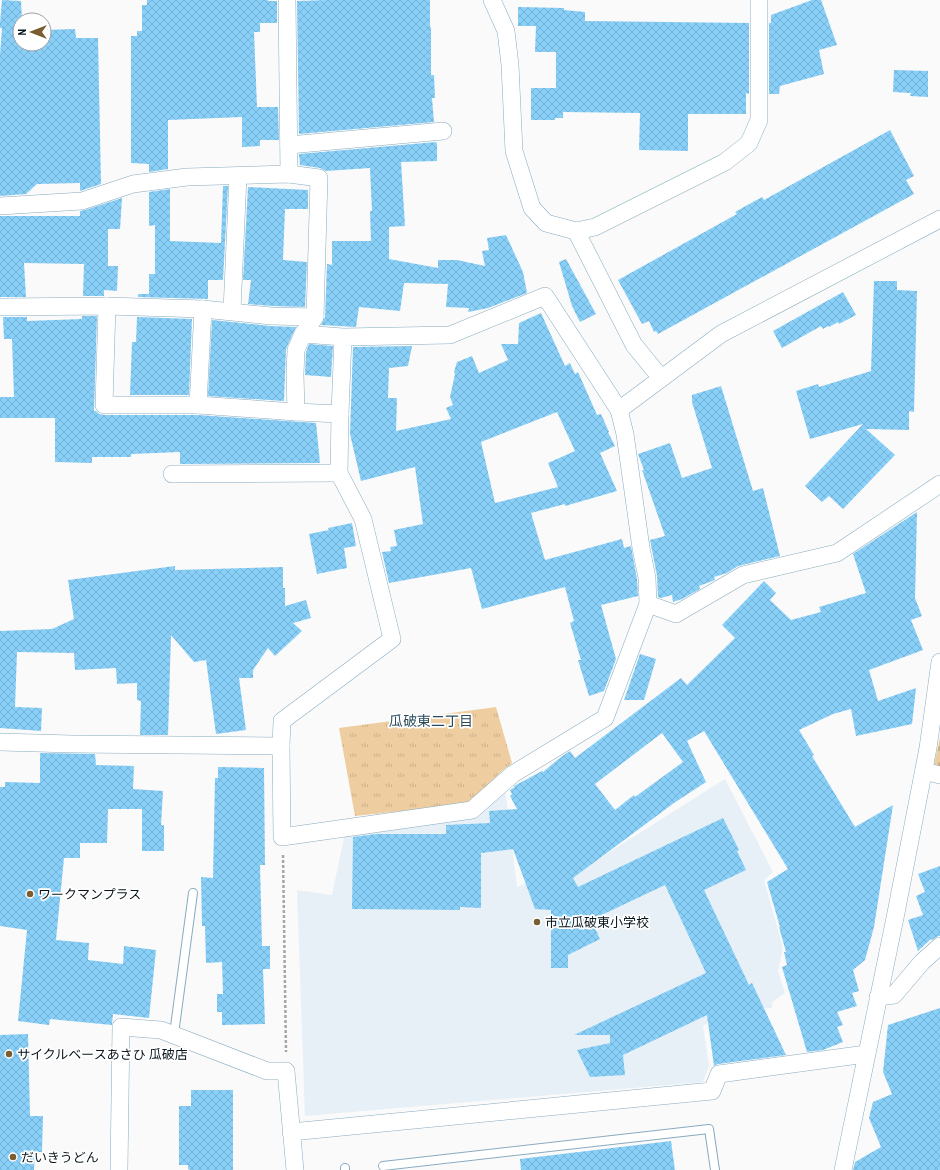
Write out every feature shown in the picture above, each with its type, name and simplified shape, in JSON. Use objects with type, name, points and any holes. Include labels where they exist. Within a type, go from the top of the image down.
[{"type":"street","points":[[287,0],[289,174]]},
{"type":"street","points":[[492,0],[506,31],[510,65],[514,151],[532,208],[546,223],[576,231],[595,227],[725,162],[749,143],[759,120],[759,0]]},
{"type":"street","points":[[289,145],[443,131]]},
{"type":"street","points":[[0,206],[82,201],[133,184],[188,177],[289,174],[319,178],[315,317],[303,334],[296,350],[296,412]]},
{"type":"street","points":[[232,312],[238,176]]},
{"type":"street","points":[[618,410],[721,334],[940,219]]},
{"type":"street","points":[[576,231],[634,345],[661,378]]},
{"type":"street","points":[[303,334],[343,337],[450,335],[544,296],[618,410],[625,434],[641,548],[647,578],[648,604],[605,718],[513,774],[472,810],[282,837],[282,721],[392,639],[363,519],[339,473],[343,337]]},
{"type":"street","points":[[0,307],[106,306],[203,309],[271,316],[315,317]]},
{"type":"street","points":[[106,306],[104,405],[198,405],[340,414]]},
{"type":"street","points":[[198,405],[203,309]]},
{"type":"street","points":[[172,474],[339,473]]},
{"type":"street","points":[[648,604],[676,614],[743,575],[837,553],[940,484]]},
{"type":"street","points":[[843,1170],[924,771],[940,662]]},
{"type":"street","points":[[0,742],[281,746]]},
{"type":"street","points":[[924,771],[940,775]]},
{"type":"street","points":[[878,997],[894,995],[922,962],[940,946]]},
{"type":"street","points":[[119,1170],[121,1028],[161,1030],[267,1071],[286,1071],[295,1170]]},
{"type":"street","points":[[291,1132],[712,1091],[719,1074],[866,1054]]},
{"type":"lane","points":[[174,1034],[193,893]]},
{"type":"lane","points":[[383,1166],[709,1129],[715,1170]]},
{"type":"path","points":[[282,837],[286,1071]]},
{"type":"shaded area","name":"市立瓜破東小学校","points":[[725,779],[773,872],[764,880],[783,948],[778,971],[785,993],[772,1002],[772,1008],[728,1010],[703,1026],[709,1065],[703,1082],[305,1116],[297,890],[332,895],[345,833],[505,788],[517,887],[568,865],[600,858]]},
{"type":"green space","points":[[496,707],[512,763],[468,804],[355,816],[339,728]]},
{"type":"green space","points":[[940,737],[940,769],[934,765]]},
{"type":"building","points":[[2,0],[21,1],[22,12],[12,12],[12,52],[52,52],[52,30],[75,29],[76,38],[98,38],[101,184],[80,191],[80,183],[37,184],[26,194],[0,196],[0,55],[2,28],[0,28]]},
{"type":"building","points":[[147,0],[277,1],[277,23],[260,23],[260,32],[254,32],[257,107],[278,107],[279,140],[260,140],[260,146],[242,147],[242,117],[168,120],[168,169],[149,172],[149,164],[131,163],[131,36],[137,36],[137,31],[142,31],[142,5],[147,5]]},
{"type":"building","points":[[430,0],[431,75],[434,75],[435,98],[432,98],[434,122],[299,134],[297,1]]},
{"type":"building","points":[[812,0],[821,0],[837,45],[819,50],[824,74],[780,86],[779,94],[769,94],[769,23],[771,23],[771,15]]},
{"type":"building","points":[[518,7],[564,8],[564,10],[585,12],[585,21],[749,23],[749,94],[746,93],[746,114],[688,114],[688,151],[639,150],[640,113],[563,112],[563,118],[555,118],[555,120],[531,120],[531,88],[556,88],[556,52],[535,52],[536,26],[518,26]]},
{"type":"building","points":[[894,70],[928,71],[928,97],[910,96],[911,93],[893,92]]},
{"type":"building","points":[[890,130],[914,176],[906,180],[914,194],[658,334],[656,331],[654,332],[649,321],[642,324],[618,280],[737,214],[735,212],[762,197],[764,200]]},
{"type":"building","points":[[436,142],[437,161],[401,162],[405,226],[389,227],[389,259],[438,268],[438,260],[457,260],[485,266],[482,251],[489,250],[487,238],[506,235],[523,272],[527,293],[488,308],[468,312],[469,308],[446,307],[448,284],[404,283],[400,311],[359,307],[356,327],[321,325],[325,317],[327,264],[332,265],[332,241],[371,241],[370,211],[372,211],[370,168],[326,171],[320,168],[300,165],[299,154]]},
{"type":"building","points":[[223,186],[228,186],[223,280],[208,280],[208,299],[138,297],[138,294],[149,294],[149,274],[155,274],[155,225],[149,226],[149,192],[170,189],[170,241],[221,243]]},
{"type":"building","points":[[248,187],[308,190],[308,209],[285,209],[283,260],[307,262],[305,307],[248,304],[251,280],[243,280]]},
{"type":"building","points":[[122,198],[120,229],[108,229],[108,266],[118,266],[117,291],[104,290],[104,296],[83,296],[84,264],[24,263],[26,297],[0,297],[0,216],[80,216],[80,211]]},
{"type":"building","points":[[566,259],[596,314],[580,322],[572,306],[559,262]]},
{"type":"building","points":[[874,281],[897,281],[897,290],[917,291],[914,412],[909,411],[909,430],[866,429],[895,455],[843,509],[829,496],[822,502],[805,486],[863,424],[810,439],[796,391],[818,384],[819,387],[871,371]]},
{"type":"building","points":[[843,292],[856,315],[839,324],[838,322],[823,329],[821,326],[782,348],[773,331]]},
{"type":"building","points":[[541,313],[565,366],[570,363],[575,374],[578,372],[597,415],[601,414],[615,446],[600,453],[617,491],[565,506],[565,504],[531,513],[545,560],[622,539],[624,548],[631,546],[637,579],[638,596],[601,605],[616,659],[604,691],[589,696],[578,660],[581,660],[570,623],[574,621],[565,587],[482,609],[471,568],[389,583],[382,552],[391,551],[390,547],[397,546],[394,530],[423,524],[415,467],[361,481],[350,434],[353,347],[412,346],[408,366],[389,368],[388,398],[397,398],[396,431],[451,419],[446,408],[453,405],[450,397],[457,362],[472,356],[479,373],[508,360],[501,344],[518,344],[519,323]],"holes":[[[557,412],[575,451],[548,463],[558,487],[495,503],[481,442]]]},
{"type":"building","points":[[82,316],[97,316],[94,411],[104,415],[198,415],[316,423],[320,463],[180,464],[180,452],[131,454],[131,457],[92,457],[92,463],[55,462],[55,418],[0,418],[0,397],[14,397],[12,339],[4,339],[3,317],[27,317],[27,321],[82,319]]},
{"type":"building","points":[[137,317],[192,319],[189,395],[130,395],[132,342],[136,342]]},
{"type":"building","points":[[212,320],[296,327],[286,349],[284,401],[208,396]]},
{"type":"building","points":[[309,344],[333,346],[331,377],[305,375],[306,352]]},
{"type":"building","points":[[721,386],[753,491],[763,488],[780,556],[738,566],[727,573],[714,577],[715,580],[699,586],[700,589],[682,599],[673,602],[672,595],[661,598],[658,597],[657,576],[650,540],[665,536],[642,470],[644,470],[638,454],[670,443],[682,478],[712,468],[692,402],[692,395]]},
{"type":"building","points":[[917,512],[915,598],[922,616],[911,620],[923,650],[869,670],[878,701],[916,688],[912,724],[856,736],[851,709],[833,714],[799,730],[814,755],[812,756],[855,827],[893,805],[874,927],[865,960],[853,970],[859,991],[852,993],[857,1006],[837,1012],[843,1025],[837,1027],[843,1042],[823,1050],[807,1052],[782,967],[787,965],[784,952],[786,952],[767,882],[788,869],[704,731],[687,741],[706,782],[674,803],[573,878],[578,887],[723,818],[739,850],[737,851],[746,870],[704,890],[749,985],[752,983],[786,1055],[718,1064],[714,1066],[707,1015],[623,1055],[625,1075],[590,1077],[577,1050],[610,1043],[610,1035],[574,1035],[706,973],[665,885],[591,920],[600,939],[568,955],[568,968],[551,968],[551,910],[535,909],[513,849],[481,853],[481,908],[460,907],[460,910],[352,909],[353,837],[377,834],[446,834],[446,825],[490,823],[489,811],[517,809],[510,796],[512,794],[510,790],[515,787],[514,786],[542,771],[543,772],[570,751],[575,758],[681,678],[687,685],[735,638],[722,625],[764,581],[776,593],[770,600],[791,620],[821,612],[819,607],[866,593],[853,554]],"holes":[[[662,733],[683,762],[635,797],[634,795],[615,810],[595,784]]]},
{"type":"building","points":[[352,523],[356,546],[344,548],[347,568],[317,574],[309,534]]},
{"type":"building","points":[[175,566],[175,570],[283,567],[285,606],[306,600],[311,618],[293,623],[302,631],[275,656],[268,648],[253,670],[253,678],[239,678],[246,730],[216,734],[206,660],[194,662],[171,635],[168,735],[140,735],[141,701],[137,700],[137,683],[117,684],[116,668],[75,670],[74,653],[17,652],[15,707],[42,708],[41,731],[0,728],[0,631],[52,629],[74,619],[68,580]]},
{"type":"building","points":[[640,654],[656,659],[644,700],[624,700]]},
{"type":"building","points":[[40,753],[95,754],[96,765],[134,766],[133,789],[163,791],[161,825],[164,825],[164,851],[142,851],[142,809],[108,809],[107,843],[80,843],[80,858],[64,858],[56,940],[89,943],[88,960],[123,964],[124,946],[156,950],[149,1018],[113,1014],[112,1025],[50,1019],[49,1025],[18,1021],[27,930],[0,926],[0,787],[5,787],[5,782],[40,783]]},
{"type":"building","points":[[218,767],[264,768],[265,865],[260,865],[262,946],[270,946],[270,969],[263,969],[265,1024],[222,1025],[222,1012],[217,1012],[217,994],[223,994],[222,962],[206,963],[205,926],[202,926],[201,877],[213,878],[215,778],[218,778]]},
{"type":"building","points":[[940,866],[940,936],[932,940],[931,939],[918,951],[908,920],[923,915],[916,896],[925,892],[918,874]]},
{"type":"building","points":[[940,1008],[940,1170],[853,1170],[855,1162],[881,1147],[869,1118],[873,1102],[892,1094],[883,1072],[888,1025]]},
{"type":"building","points":[[28,1034],[30,1116],[43,1116],[42,1152],[35,1152],[34,1170],[0,1170],[0,1035]]},
{"type":"building","points":[[191,1090],[233,1090],[233,1170],[190,1170],[188,1169],[188,1165],[179,1165],[179,1106],[191,1106]]},
{"type":"building","points":[[671,1141],[675,1170],[521,1170],[520,1159]]},
{"type":"place","name":"ワークマンプラス","points":[[30,894]]},
{"type":"place","name":"市立瓜破東小学校","points":[[537,922]]},
{"type":"place","name":"サイクルベースあさひ 瓜破店","points":[[9,1054]]},
{"type":"place","name":"だいきうどん","points":[[13,1157]]},
{"type":"district","name":"瓜破東二丁目","points":[[431,721]]}]
